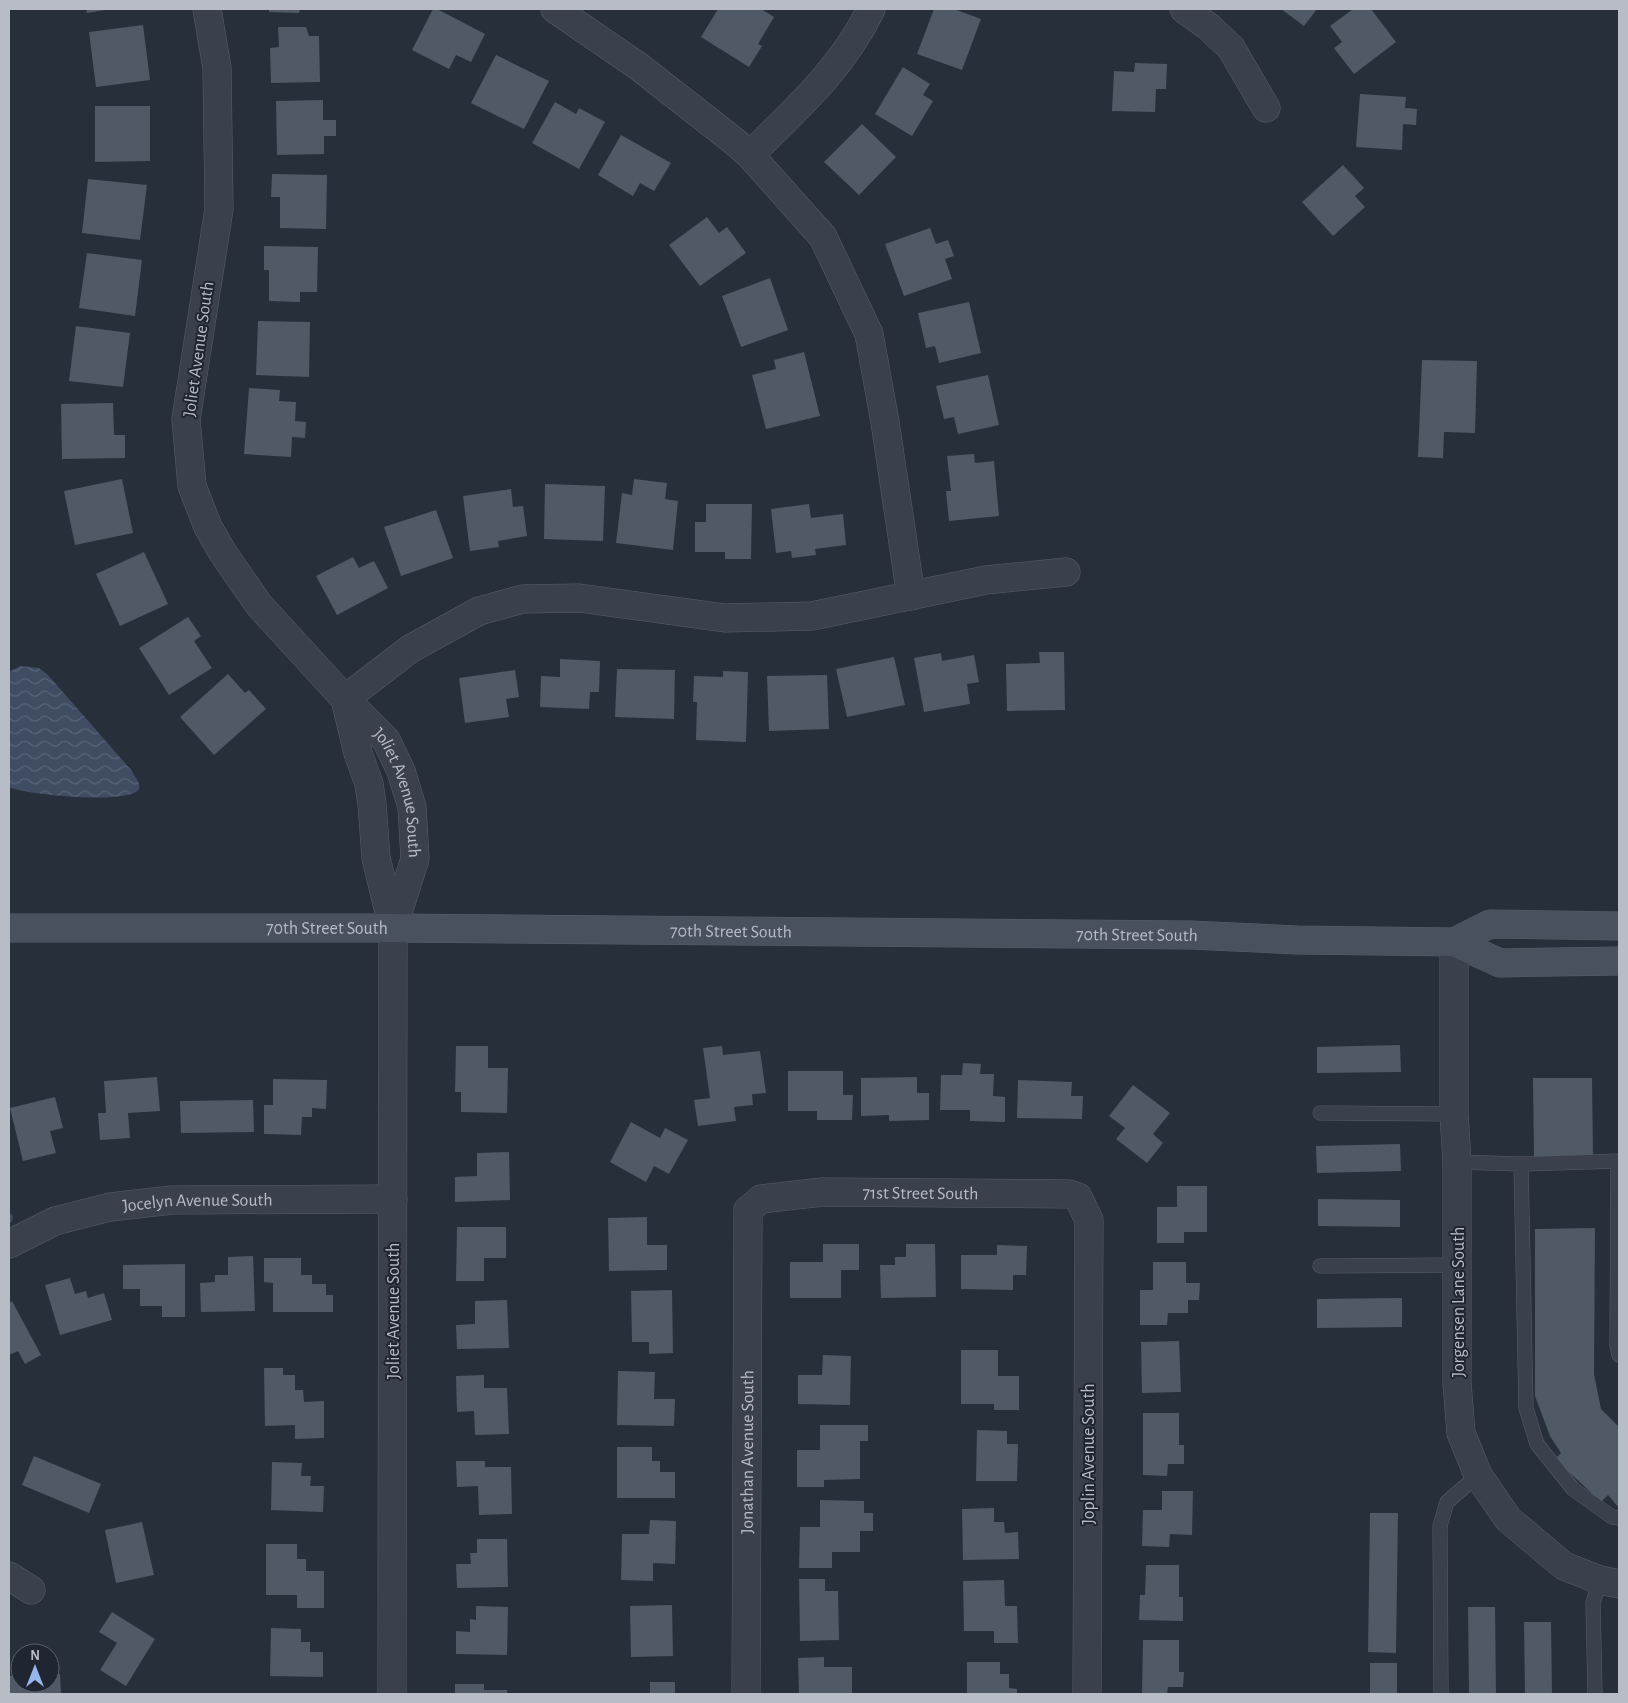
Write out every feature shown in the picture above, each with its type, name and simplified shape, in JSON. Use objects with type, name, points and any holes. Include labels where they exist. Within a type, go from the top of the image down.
[{"type":"main road","name":"70th Street South","points":[[1454,942],[1490,924],[1619,926]]},
{"type":"main road","name":"70th Street South","points":[[9,928],[393,928],[1191,935],[1297,940],[1454,942],[1500,963],[1619,961]]},
{"type":"street","name":"Joliet Avenue South","points":[[207,9],[217,68],[219,209],[186,419],[192,486],[208,527],[258,605],[345,699],[386,740],[401,771],[412,807],[415,859],[393,928]]},
{"type":"street","points":[[555,9],[638,66],[750,155],[823,236],[869,334],[885,422],[911,596]]},
{"type":"street","points":[[750,155],[826,78],[853,41],[871,9]]},
{"type":"street","points":[[1184,9],[1209,26],[1231,48],[1266,108]]},
{"type":"street","points":[[345,699],[410,649],[479,611],[523,599],[579,598],[725,618],[812,616],[986,580],[1066,572]]},
{"type":"street","name":"Joliet Avenue South","points":[[345,699],[358,752],[369,784],[376,858],[393,928],[392,1694]]},
{"type":"street","name":"Jorgensen Lane South","points":[[1454,942],[1454,1114],[1458,1162],[1457,1383],[1462,1434],[1478,1475],[1508,1519],[1564,1566],[1609,1582]]},
{"type":"street","name":"71st Street South","points":[[748,1210],[761,1199],[822,1192],[1069,1194],[1078,1197],[1087,1215]]},
{"type":"street","name":"Jocelyn Avenue South","points":[[9,1244],[55,1221],[110,1207],[172,1200],[393,1198]]},
{"type":"street","name":"Jonathan Avenue South","points":[[746,1694],[748,1210]]},
{"type":"street","name":"Joplin Avenue South","points":[[1087,1215],[1089,1220],[1087,1694]]},
{"type":"lane","points":[[1320,1113],[1454,1114]]},
{"type":"lane","points":[[1458,1162],[1521,1164],[1619,1162],[1616,1345],[1619,1355]]},
{"type":"lane","points":[[1521,1164],[1526,1408],[1537,1444],[1574,1489],[1612,1517],[1619,1518]]},
{"type":"lane","points":[[1320,1266],[1458,1265]]},
{"type":"lane","points":[[1441,1694],[1440,1526],[1447,1502],[1478,1475]]},
{"type":"lane","points":[[1595,1694],[1593,1603],[1609,1582]]},
{"type":"water","points":[[20,666],[39,668],[48,675],[132,771],[138,782],[139,789],[132,794],[99,798],[35,793],[9,787],[9,672]]},
{"type":"building","points":[[86,9],[105,9],[105,10],[87,13]]},
{"type":"building","points":[[269,9],[300,9],[299,13],[269,12]]},
{"type":"building","points":[[433,9],[437,9],[485,34],[471,62],[456,55],[449,69],[412,50]]},
{"type":"building","points":[[718,9],[761,9],[774,17],[758,44],[762,46],[749,67],[701,37]]},
{"type":"building","points":[[934,9],[954,9],[981,19],[962,70],[917,54]]},
{"type":"building","points":[[1281,9],[1317,9],[1304,26]]},
{"type":"building","points":[[1353,9],[1371,9],[1396,42],[1354,74],[1334,48],[1342,42],[1330,26]]},
{"type":"building","points":[[143,25],[150,80],[96,87],[89,32]]},
{"type":"building","points":[[278,27],[306,27],[309,36],[319,36],[320,82],[271,83],[270,48],[279,47]]},
{"type":"building","points":[[496,55],[549,81],[524,129],[471,103]]},
{"type":"building","points":[[1135,63],[1167,64],[1166,89],[1156,89],[1155,112],[1112,111],[1114,71],[1134,72]]},
{"type":"building","points":[[903,67],[930,84],[923,95],[933,101],[912,136],[875,114]]},
{"type":"building","points":[[1360,94],[1406,97],[1405,108],[1417,109],[1416,125],[1403,124],[1402,150],[1356,147]]},
{"type":"building","points":[[323,100],[323,120],[336,120],[336,136],[324,136],[324,154],[277,155],[276,101]]},
{"type":"building","points":[[555,102],[576,114],[579,108],[605,122],[579,169],[532,143]]},
{"type":"building","points":[[95,106],[150,106],[150,161],[95,162]]},
{"type":"building","points":[[862,124],[896,157],[859,195],[824,162]]},
{"type":"building","points":[[621,135],[671,163],[654,191],[640,183],[633,196],[598,175]]},
{"type":"building","points":[[1343,165],[1364,188],[1355,196],[1365,207],[1333,236],[1302,202]]},
{"type":"building","points":[[272,174],[327,175],[326,229],[280,228],[280,197],[271,197]]},
{"type":"building","points":[[88,179],[147,185],[140,240],[82,233]]},
{"type":"building","points":[[707,217],[719,233],[727,227],[746,253],[700,286],[669,245]]},
{"type":"building","points":[[930,228],[936,244],[948,240],[954,256],[945,259],[952,279],[904,296],[885,244]]},
{"type":"building","points":[[264,246],[318,247],[317,292],[300,292],[300,302],[269,301],[269,270],[264,270]]},
{"type":"building","points":[[87,253],[142,260],[135,316],[79,308]]},
{"type":"building","points":[[770,278],[788,330],[741,347],[722,296]]},
{"type":"building","points":[[969,302],[981,353],[939,363],[935,346],[926,348],[918,313]]},
{"type":"building","points":[[258,321],[310,322],[309,377],[256,375]]},
{"type":"building","points":[[76,326],[130,333],[123,387],[69,381]]},
{"type":"building","points":[[804,352],[820,416],[766,429],[752,375],[776,369],[774,360]]},
{"type":"building","points":[[1422,360],[1477,361],[1475,433],[1444,432],[1443,458],[1418,457]]},
{"type":"building","points":[[988,375],[999,425],[958,434],[954,417],[944,419],[936,386]]},
{"type":"building","points":[[249,388],[280,390],[279,401],[296,402],[295,421],[306,422],[305,438],[292,437],[291,457],[244,454]]},
{"type":"building","points":[[113,403],[114,435],[125,435],[125,458],[62,459],[61,404]]},
{"type":"building","points":[[974,454],[975,463],[994,461],[999,516],[949,521],[946,491],[951,491],[947,456]]},
{"type":"building","points":[[122,479],[133,533],[75,545],[64,491]]},
{"type":"building","points":[[634,479],[667,483],[665,499],[678,501],[673,550],[616,543],[622,493],[632,495]]},
{"type":"building","points":[[545,484],[605,486],[603,541],[544,539]]},
{"type":"building","points":[[511,489],[513,507],[523,506],[527,536],[498,541],[499,547],[470,551],[463,496]]},
{"type":"building","points":[[706,504],[752,504],[751,559],[725,559],[725,552],[695,552],[695,522],[706,522]]},
{"type":"building","points":[[809,504],[811,518],[843,514],[846,545],[815,549],[816,555],[792,558],[791,551],[776,553],[771,509]]},
{"type":"building","points":[[436,510],[453,558],[401,576],[384,527]]},
{"type":"building","points":[[144,552],[168,604],[120,626],[96,574]]},
{"type":"building","points":[[353,557],[359,568],[374,561],[388,588],[337,615],[316,576]]},
{"type":"building","points":[[188,617],[201,636],[194,641],[212,668],[169,695],[139,648]]},
{"type":"building","points":[[1039,652],[1064,652],[1065,710],[1007,711],[1006,664],[1040,663]]},
{"type":"building","points":[[941,653],[942,661],[974,655],[979,682],[967,684],[970,704],[924,712],[914,658]]},
{"type":"building","points":[[894,657],[905,705],[847,717],[836,669]]},
{"type":"building","points":[[560,659],[600,661],[599,692],[590,692],[589,709],[540,707],[541,676],[560,677]]},
{"type":"building","points":[[617,669],[675,670],[674,719],[615,717]]},
{"type":"building","points":[[515,670],[519,697],[506,699],[509,717],[465,723],[459,678]]},
{"type":"building","points":[[723,671],[748,672],[746,742],[696,740],[697,702],[693,702],[694,676],[723,677]]},
{"type":"building","points":[[228,674],[245,693],[249,690],[266,709],[214,755],[180,717]]},
{"type":"building","points":[[827,675],[829,729],[769,731],[767,676]]},
{"type":"building","points":[[1400,1045],[1401,1072],[1317,1073],[1317,1047]]},
{"type":"building","points":[[456,1046],[488,1046],[488,1068],[508,1068],[507,1113],[461,1112],[461,1092],[455,1092]]},
{"type":"building","points":[[722,1046],[723,1055],[760,1051],[766,1093],[752,1094],[753,1105],[734,1107],[736,1121],[698,1126],[694,1100],[710,1098],[703,1048]]},
{"type":"building","points":[[963,1063],[981,1064],[980,1074],[994,1074],[993,1096],[1005,1097],[1005,1122],[970,1121],[970,1110],[940,1110],[941,1075],[962,1075]]},
{"type":"building","points":[[788,1071],[843,1071],[843,1095],[853,1095],[852,1120],[817,1120],[817,1111],[788,1111]]},
{"type":"building","points":[[157,1077],[160,1111],[128,1113],[130,1138],[100,1140],[98,1113],[106,1113],[104,1081]]},
{"type":"building","points":[[917,1077],[917,1093],[929,1093],[929,1120],[889,1121],[889,1115],[861,1116],[861,1078]]},
{"type":"building","points":[[1533,1078],[1592,1078],[1593,1156],[1534,1157]]},
{"type":"building","points":[[273,1079],[327,1080],[326,1109],[312,1108],[312,1117],[302,1117],[301,1135],[264,1134],[264,1105],[273,1105]]},
{"type":"building","points":[[1018,1080],[1072,1082],[1071,1096],[1083,1096],[1082,1119],[1017,1118]]},
{"type":"building","points":[[1133,1085],[1170,1113],[1153,1134],[1163,1143],[1147,1163],[1116,1139],[1125,1128],[1109,1116]]},
{"type":"building","points":[[55,1097],[63,1128],[50,1131],[56,1153],[23,1161],[10,1108]]},
{"type":"building","points":[[253,1100],[254,1132],[181,1133],[180,1101]]},
{"type":"building","points":[[631,1122],[660,1138],[665,1128],[688,1140],[669,1174],[654,1166],[646,1182],[610,1162]]},
{"type":"building","points":[[1400,1144],[1401,1171],[1317,1173],[1316,1146]]},
{"type":"building","points":[[509,1152],[510,1200],[455,1202],[455,1177],[477,1176],[477,1153]]},
{"type":"building","points":[[1177,1186],[1207,1186],[1207,1232],[1184,1232],[1184,1243],[1157,1243],[1157,1207],[1177,1207]]},
{"type":"building","points":[[1318,1199],[1400,1200],[1400,1227],[1318,1226]]},
{"type":"building","points":[[647,1217],[647,1245],[667,1245],[667,1270],[609,1271],[608,1218]]},
{"type":"building","points":[[457,1227],[506,1227],[506,1258],[484,1258],[484,1281],[456,1281]]},
{"type":"building","points":[[1595,1228],[1594,1374],[1601,1409],[1619,1427],[1619,1508],[1608,1495],[1601,1502],[1555,1459],[1561,1453],[1550,1436],[1535,1396],[1535,1229]]},
{"type":"building","points":[[823,1244],[859,1244],[859,1270],[841,1270],[841,1298],[790,1298],[790,1262],[823,1262]]},
{"type":"building","points":[[906,1244],[935,1244],[936,1297],[881,1298],[880,1265],[895,1265],[895,1257],[906,1257]]},
{"type":"building","points":[[997,1245],[1027,1246],[1026,1275],[1013,1275],[1013,1290],[961,1289],[961,1255],[997,1255]]},
{"type":"building","points":[[253,1256],[255,1311],[201,1312],[200,1283],[215,1282],[215,1275],[228,1275],[228,1257]]},
{"type":"building","points":[[264,1258],[301,1258],[301,1275],[312,1275],[312,1284],[326,1284],[326,1295],[333,1295],[333,1312],[273,1312],[273,1283],[264,1282]]},
{"type":"building","points":[[1153,1262],[1186,1262],[1186,1283],[1200,1283],[1199,1300],[1188,1300],[1188,1313],[1168,1313],[1167,1325],[1140,1325],[1140,1290],[1153,1290]]},
{"type":"building","points":[[185,1264],[185,1317],[162,1317],[162,1306],[140,1306],[140,1289],[123,1289],[123,1265]]},
{"type":"building","points":[[70,1278],[75,1294],[86,1291],[88,1298],[104,1293],[112,1320],[60,1335],[45,1285]]},
{"type":"building","points":[[672,1290],[673,1353],[649,1354],[649,1342],[632,1342],[631,1291]]},
{"type":"building","points":[[1402,1298],[1402,1327],[1317,1328],[1317,1299]]},
{"type":"building","points":[[507,1300],[509,1348],[457,1349],[456,1325],[475,1324],[475,1301]]},
{"type":"building","points":[[12,1301],[41,1355],[25,1364],[18,1351],[9,1355],[9,1303]]},
{"type":"building","points":[[1179,1341],[1181,1392],[1142,1393],[1141,1342]]},
{"type":"building","points":[[961,1350],[998,1350],[998,1376],[1019,1376],[1019,1410],[994,1410],[994,1404],[961,1404]]},
{"type":"building","points":[[823,1355],[851,1356],[850,1405],[798,1404],[798,1375],[822,1375]]},
{"type":"building","points":[[264,1368],[283,1368],[283,1375],[295,1375],[295,1390],[303,1390],[304,1402],[324,1401],[324,1438],[295,1439],[295,1425],[265,1426]]},
{"type":"building","points":[[618,1371],[655,1372],[654,1399],[675,1399],[674,1426],[617,1425]]},
{"type":"building","points":[[484,1375],[484,1388],[507,1388],[509,1434],[475,1435],[474,1411],[457,1412],[456,1376]]},
{"type":"building","points":[[1143,1413],[1179,1413],[1179,1445],[1184,1445],[1184,1464],[1168,1464],[1167,1476],[1143,1475]]},
{"type":"building","points":[[820,1425],[868,1425],[868,1441],[860,1441],[860,1479],[824,1480],[824,1487],[797,1487],[797,1450],[820,1450]]},
{"type":"building","points":[[977,1430],[1007,1431],[1007,1444],[1018,1444],[1017,1481],[976,1481]]},
{"type":"building","points":[[617,1447],[652,1447],[652,1461],[660,1461],[660,1472],[675,1472],[675,1498],[617,1498]]},
{"type":"building","points":[[34,1456],[101,1484],[89,1513],[22,1485]]},
{"type":"building","points":[[456,1461],[485,1461],[485,1467],[511,1467],[512,1514],[479,1515],[478,1486],[457,1487]]},
{"type":"building","points":[[272,1462],[302,1463],[301,1476],[311,1476],[310,1486],[324,1486],[323,1512],[271,1510]]},
{"type":"building","points":[[1162,1491],[1193,1491],[1192,1535],[1170,1534],[1169,1547],[1142,1546],[1143,1510],[1162,1510]]},
{"type":"building","points":[[820,1500],[864,1501],[864,1513],[873,1513],[873,1531],[860,1531],[860,1552],[832,1552],[832,1568],[799,1568],[800,1527],[820,1527]]},
{"type":"building","points":[[994,1508],[994,1522],[1004,1522],[1005,1533],[1018,1532],[1019,1559],[963,1560],[962,1509]]},
{"type":"building","points":[[1370,1513],[1398,1513],[1396,1653],[1368,1652]]},
{"type":"building","points":[[650,1520],[676,1521],[675,1564],[653,1563],[653,1581],[621,1580],[622,1534],[649,1534]]},
{"type":"building","points":[[142,1522],[154,1575],[116,1583],[105,1530]]},
{"type":"building","points":[[477,1539],[507,1539],[508,1587],[457,1588],[456,1564],[471,1564],[470,1553],[477,1553]]},
{"type":"building","points":[[266,1544],[297,1544],[297,1559],[306,1559],[306,1571],[324,1571],[324,1608],[297,1608],[297,1595],[266,1595]]},
{"type":"building","points":[[1146,1565],[1179,1565],[1179,1597],[1183,1597],[1183,1621],[1139,1620],[1140,1595],[1145,1595]]},
{"type":"building","points":[[799,1579],[825,1579],[825,1591],[838,1591],[839,1640],[800,1641]]},
{"type":"building","points":[[1004,1580],[1005,1606],[1017,1606],[1018,1643],[994,1643],[994,1631],[964,1631],[963,1581]]},
{"type":"building","points":[[672,1605],[673,1656],[631,1657],[630,1606]]},
{"type":"building","points":[[476,1606],[508,1607],[507,1655],[456,1654],[456,1631],[470,1632],[470,1619],[476,1620]]},
{"type":"building","points":[[1468,1607],[1495,1607],[1496,1694],[1469,1694]]},
{"type":"building","points":[[112,1612],[155,1639],[126,1686],[100,1670],[117,1643],[99,1632]]},
{"type":"building","points":[[1524,1622],[1551,1622],[1552,1694],[1525,1694]]},
{"type":"building","points":[[271,1628],[301,1629],[301,1642],[310,1642],[310,1652],[323,1652],[323,1677],[270,1676]]},
{"type":"building","points":[[1143,1640],[1179,1640],[1179,1672],[1184,1672],[1183,1687],[1168,1687],[1167,1694],[1142,1694]]},
{"type":"building","points":[[824,1657],[824,1667],[852,1667],[852,1694],[799,1693],[798,1658]]},
{"type":"building","points":[[967,1662],[1000,1662],[1000,1674],[1009,1674],[1009,1688],[1017,1689],[1017,1694],[967,1694]]},
{"type":"building","points":[[1370,1663],[1397,1663],[1397,1694],[1370,1694]]},
{"type":"building","points":[[60,1674],[61,1694],[9,1694],[9,1676],[10,1693],[60,1693]]},
{"type":"building","points":[[650,1682],[675,1682],[675,1694],[650,1694]]},
{"type":"building","points":[[455,1684],[484,1684],[484,1690],[507,1690],[507,1694],[455,1694]]}]
